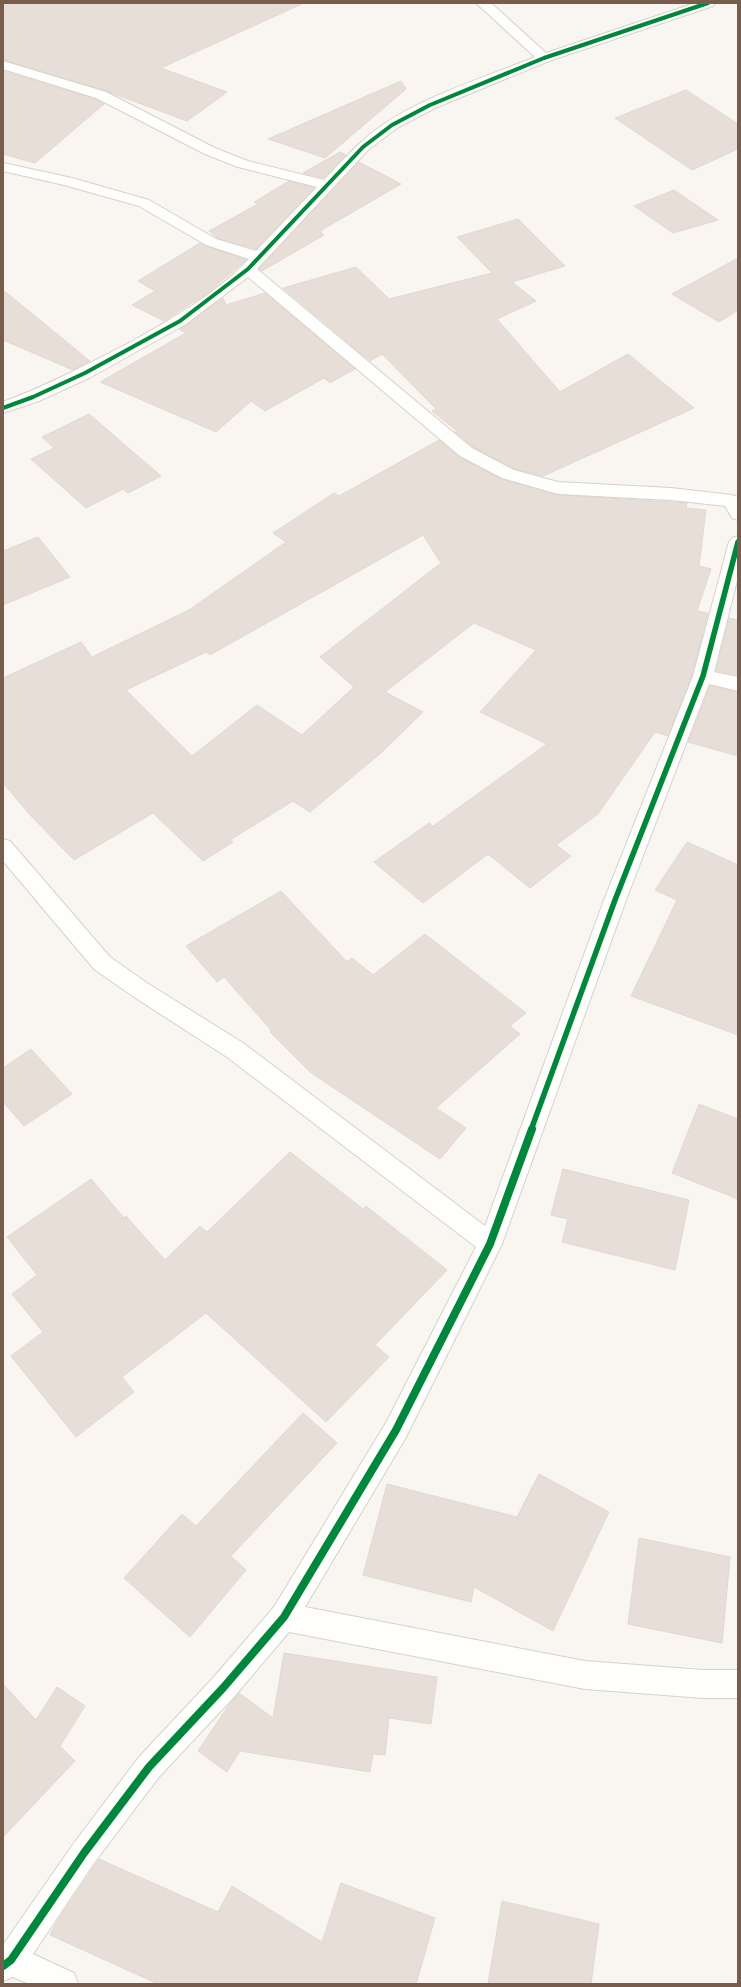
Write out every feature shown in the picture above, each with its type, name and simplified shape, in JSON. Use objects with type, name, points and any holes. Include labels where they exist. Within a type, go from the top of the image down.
[{"type":"street","points":[[483,3],[544,58]]},
{"type":"street","points":[[3,408],[33,397],[85,373],[180,321],[228,286],[253,263],[363,147],[392,125],[430,104],[544,58],[708,3]]},
{"type":"street","points":[[3,65],[101,95],[210,151],[243,164],[327,185]]},
{"type":"street","points":[[3,167],[67,181],[144,202],[211,242],[253,263],[466,452],[508,474],[558,488],[671,494],[732,501],[738,514]]},
{"type":"street","points":[[63,1984],[7,1963],[84,1853],[149,1766],[223,1688],[284,1617],[396,1430],[490,1244],[616,900],[703,676],[738,542]]},
{"type":"street","points":[[703,676],[738,684]]},
{"type":"street","points":[[3,847],[102,963],[139,989],[235,1050],[490,1244]]},
{"type":"street","points":[[284,1617],[585,1675],[703,1684],[738,1684]]},
{"type":"building","points":[[3,3],[304,3],[161,68],[227,92],[187,121],[106,91],[3,60]]},
{"type":"building","points":[[3,71],[95,99],[104,104],[35,163],[3,154]]},
{"type":"building","points":[[401,81],[406,89],[325,158],[268,139]]},
{"type":"building","points":[[686,90],[738,124],[738,149],[692,170],[615,118]]},
{"type":"building","points":[[340,152],[346,155],[324,178],[303,173]]},
{"type":"building","points":[[359,162],[401,184],[320,231],[324,235],[262,271],[259,269]]},
{"type":"building","points":[[289,181],[314,188],[256,249],[217,238],[209,231],[258,204],[254,202]]},
{"type":"building","points":[[674,190],[718,220],[673,233],[634,206]]},
{"type":"building","points":[[518,219],[565,266],[512,282],[536,301],[497,319],[560,392],[628,354],[694,408],[543,476],[515,469],[473,447],[455,432],[457,431],[432,411],[436,409],[382,354],[370,361],[283,288],[356,267],[389,299],[492,273],[457,237]]},
{"type":"building","points":[[200,243],[246,260],[206,294],[164,321],[132,305],[155,291],[138,281]]},
{"type":"building","points":[[738,258],[738,310],[719,322],[672,294]]},
{"type":"building","points":[[3,290],[90,361],[73,370],[3,340]]},
{"type":"building","points":[[265,293],[355,369],[330,383],[324,378],[265,411],[251,401],[216,432],[100,382],[186,333],[179,329],[223,298],[226,305]]},
{"type":"building","points":[[89,414],[161,476],[128,493],[123,489],[86,508],[31,459],[54,448],[42,437]]},
{"type":"building","points":[[439,440],[459,457],[501,479],[558,495],[687,503],[686,508],[706,510],[699,566],[711,569],[697,611],[708,613],[692,676],[668,736],[655,732],[598,814],[556,845],[571,856],[530,888],[488,854],[423,903],[374,862],[429,823],[433,826],[547,744],[480,712],[536,650],[474,623],[385,692],[423,712],[381,753],[310,812],[293,801],[230,840],[233,842],[203,861],[153,813],[74,860],[32,817],[3,783],[3,678],[81,642],[92,657],[189,610],[286,542],[273,533],[334,493],[339,496]],"holes":[[[423,535],[441,563],[320,657],[354,687],[302,735],[257,705],[192,756],[126,690],[206,652],[210,655]]]},
{"type":"building","points":[[38,537],[70,577],[3,605],[3,551]]},
{"type":"building","points":[[729,618],[738,620],[738,675],[716,671]]},
{"type":"building","points":[[710,686],[738,692],[738,756],[688,742]]},
{"type":"building","points":[[687,842],[738,865],[738,1035],[631,996],[677,900],[655,890]]},
{"type":"building","points":[[281,891],[347,962],[352,958],[373,975],[425,934],[526,1013],[510,1026],[520,1034],[436,1108],[466,1128],[440,1159],[310,1072],[270,1032],[271,1030],[224,977],[217,982],[186,946]]},
{"type":"building","points":[[31,1049],[72,1094],[24,1126],[3,1102],[3,1068]]},
{"type":"building","points":[[699,1104],[738,1119],[738,1199],[672,1173]]},
{"type":"building","points":[[290,1152],[363,1209],[366,1206],[447,1270],[375,1345],[389,1357],[326,1422],[206,1313],[122,1377],[134,1392],[76,1437],[11,1356],[43,1332],[12,1294],[37,1275],[7,1237],[91,1179],[124,1218],[126,1216],[165,1260],[200,1226],[207,1232]]},
{"type":"building","points":[[563,1169],[689,1200],[675,1270],[562,1242],[568,1219],[551,1215]]},
{"type":"building","points":[[303,1413],[337,1443],[231,1556],[246,1570],[190,1637],[124,1578],[182,1514],[196,1526]]},
{"type":"building","points":[[539,1474],[609,1512],[553,1631],[474,1587],[471,1602],[363,1575],[387,1484],[517,1517]]},
{"type":"building","points":[[639,1538],[730,1557],[722,1643],[628,1624]]},
{"type":"building","points":[[284,1653],[437,1677],[431,1724],[389,1718],[385,1755],[373,1754],[370,1772],[240,1751],[227,1772],[198,1751],[229,1705],[239,1693],[273,1718]]},
{"type":"building","points":[[3,1684],[36,1720],[57,1687],[85,1706],[60,1746],[75,1761],[3,1837]]},
{"type":"building","points":[[99,1859],[218,1912],[232,1886],[322,1942],[341,1883],[435,1918],[416,1984],[158,1984],[50,1935],[56,1923]]},
{"type":"building","points":[[502,1901],[599,1924],[591,1984],[488,1984]]},
{"type":"cycle path","points":[[3,408],[33,397],[85,373],[180,321],[228,286],[248,269],[363,147],[392,125],[430,105],[544,58],[708,3]]},
{"type":"cycle path","points":[[3,1966],[11,1960],[84,1853],[149,1767],[223,1688],[284,1617],[396,1430],[490,1244],[615,900],[703,676],[738,542]]}]
